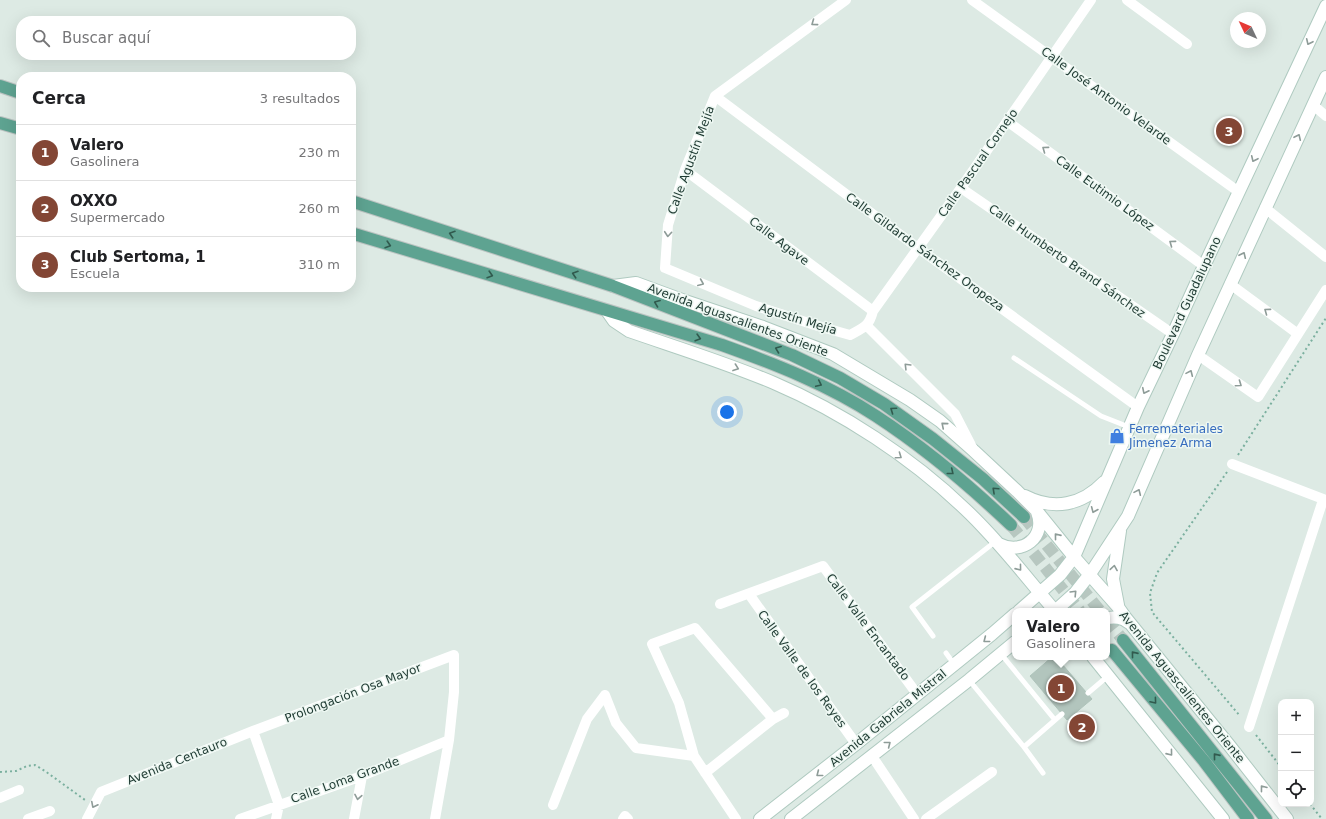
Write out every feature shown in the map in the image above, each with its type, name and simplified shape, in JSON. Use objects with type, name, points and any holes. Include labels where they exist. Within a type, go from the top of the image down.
[{"type":"main road","name":"Boulevard Guadalupano","points":[[1039,593],[1060,575],[1074,557],[1138,407],[1326,6]]},
{"type":"main road","points":[[1058,608],[1075,593],[1090,574],[1128,516],[1230,284],[1326,78]]},
{"type":"main road","points":[[0,86],[16,91]]},
{"type":"main road","points":[[0,122],[16,127]]},
{"type":"main road","name":"Avenida Aguascalientes Oriente","points":[[356,203],[612,286],[792,355],[840,378],[884,404],[933,439],[983,480],[1024,517]]},
{"type":"main road","points":[[356,235],[722,345],[778,365],[831,390],[876,415],[918,445],[973,489],[1011,525]]},
{"type":"main road","name":"Avenida Aguascalientes Oriente","points":[[612,286],[636,283],[764,326],[833,354],[910,400],[940,421],[1036,510],[1074,557],[1118,607],[1287,819]]},
{"type":"main road","points":[[607,311],[614,321],[629,331],[739,369],[774,383],[807,398],[856,426],[925,474],[964,509],[998,542],[1052,608]]},
{"type":"main road","points":[[1017,491],[1035,501],[1045,504],[1065,504],[1074,502],[1091,494],[1110,474]]},
{"type":"main road","points":[[998,542],[1005,547],[1017,548],[1028,544],[1033,540],[1039,528],[1036,510]]},
{"type":"main road","points":[[1118,607],[1113,579],[1121,527]]},
{"type":"main road","points":[[1022,608],[1039,593]]},
{"type":"main road","name":"Avenida Gabriela Mistral","points":[[760,819],[856,744],[1012,617]]},
{"type":"main road","points":[[1110,618],[1125,620],[1133,626]]},
{"type":"main road","name":"Avenida Aguascalientes Oriente","points":[[1123,640],[1266,819]]},
{"type":"main road","name":"Avenida Gabriela Mistral","points":[[791,819],[1012,645]]},
{"type":"main road","points":[[1112,650],[1204,762],[1248,819]]},
{"type":"main road","points":[[1095,660],[1223,819]]},
{"type":"street","name":"Calle Agustín Mejía","points":[[665,268],[668,226],[685,170],[714,96],[846,0]]},
{"type":"street","name":"Calle José Antonio Velarde","points":[[972,0],[1239,192]]},
{"type":"street","name":"Calle Pascual Cornejo","points":[[867,326],[873,311],[961,188],[1090,0]]},
{"type":"street","points":[[1127,0],[1187,44]]},
{"type":"street","name":"Calle Gildardo Sánchez Oropeza","points":[[714,96],[918,248],[1138,407]]},
{"type":"street","points":[[1313,105],[1326,116]]},
{"type":"street","name":"Calle Eutimio López","points":[[1007,121],[1204,266]]},
{"type":"street","name":"Calle Agave","points":[[685,170],[873,311]]},
{"type":"street","name":"Calle Humberto Brand Sánchez","points":[[961,188],[1173,334]]},
{"type":"street","points":[[1265,208],[1326,257]]},
{"type":"street","name":"Agustín Mejía","points":[[665,268],[756,306],[818,326],[850,335],[867,326]]},
{"type":"street","points":[[1230,284],[1298,334]]},
{"type":"street","points":[[1198,355],[1258,397],[1326,290]]},
{"type":"street","points":[[867,326],[955,414],[974,451]]},
{"type":"street","points":[[1232,464],[1325,500],[1249,727]]},
{"type":"street","name":"Calle Valle Encantado","points":[[749,594],[822,566],[917,694]]},
{"type":"street","points":[[720,604],[749,594]]},
{"type":"street","name":"Calle Valle de los Reyes","points":[[749,594],[856,744]]},
{"type":"street","points":[[736,819],[694,756],[679,703],[652,644],[695,628],[773,720]]},
{"type":"street","name":"Prolongación Osa Mayor","points":[[253,731],[454,655],[454,692],[449,740]]},
{"type":"street","points":[[554,806],[587,718],[605,695],[616,723],[636,748],[694,756]]},
{"type":"street","points":[[705,773],[784,713]]},
{"type":"street","points":[[253,731],[279,805],[276,819]]},
{"type":"street","name":"Avenida Centauro","points":[[94,806],[101,792],[253,731]]},
{"type":"street","points":[[435,819],[449,740]]},
{"type":"street","name":"Calle Loma Grande","points":[[240,819],[362,776],[449,740]]},
{"type":"street","points":[[872,756],[914,819]]},
{"type":"street","points":[[926,819],[992,772]]},
{"type":"street","points":[[354,819],[362,776]]},
{"type":"street","points":[[0,798],[19,790]]},
{"type":"street","points":[[87,819],[94,806]]},
{"type":"street","points":[[28,819],[50,811]]},
{"type":"street","points":[[623,819],[625,816],[628,819]]},
{"type":"lane","points":[[1014,358],[1101,416],[1129,427]]},
{"type":"lane","points":[[934,636],[912,607],[998,542]]},
{"type":"lane","points":[[946,653],[955,664]]},
{"type":"lane","points":[[1001,654],[1055,720]]},
{"type":"lane","points":[[1088,693],[1108,676]]},
{"type":"lane","points":[[969,680],[1024,747],[1043,773]]},
{"type":"lane","points":[[1024,747],[1062,714]]},
{"type":"path","points":[[1150,593],[1152,612],[1278,763]]},
{"type":"path","points":[[0,772],[16,771],[27,766],[35,765],[94,806]]},
{"type":"path","points":[[1312,807],[1322,819]]},
{"type":"building","points":[[1049,660],[1059,660],[1092,699],[1067,720],[1030,676]]},
{"type":"tunnel","points":[[1024,517],[1098,608]]},
{"type":"tunnel","points":[[1011,525],[1078,608]]},
{"type":"tunnel","points":[[1110,624],[1123,640]]},
{"type":"place","name":"Club Sertoma, 1","points":[[1229,131]]},
{"type":"place","name":"Ferremateriales Jimenez Arma","points":[[1117,436]]},
{"type":"place","name":"Valero","points":[[1061,688]]},
{"type":"place","name":"OXXO","points":[[1082,727]]}]
